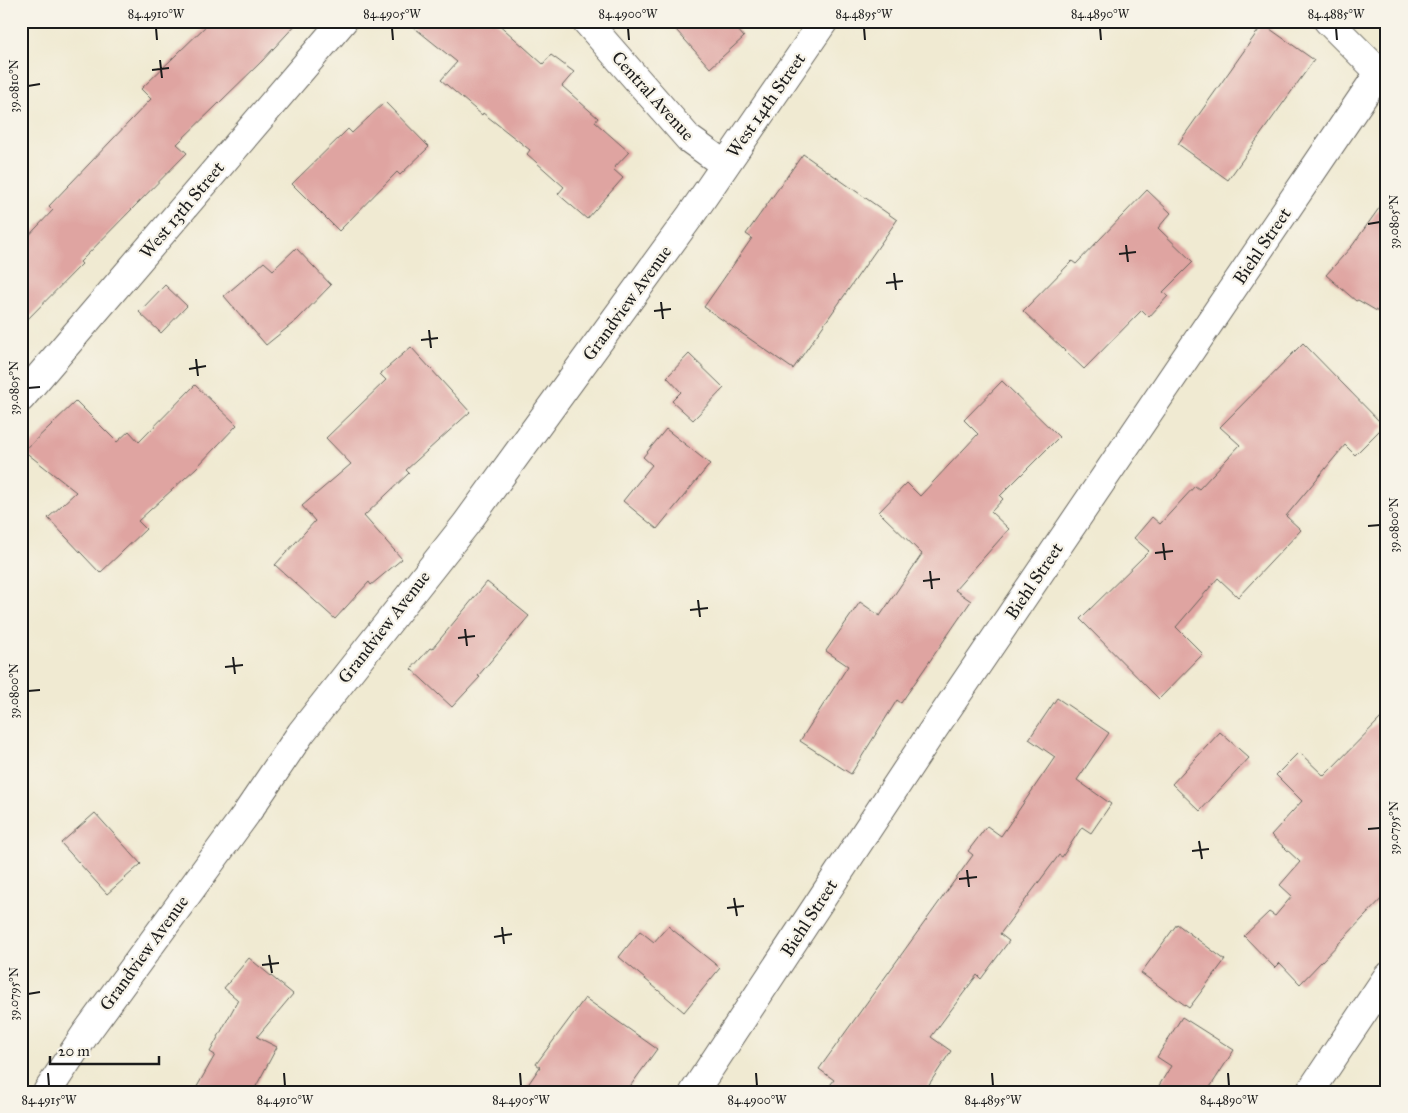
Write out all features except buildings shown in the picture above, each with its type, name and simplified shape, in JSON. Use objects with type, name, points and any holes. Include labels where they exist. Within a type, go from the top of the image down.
[{"type":"street","name":"West 13th Street","points":[[21,398],[342,21]]},
{"type":"street","name":"Central Avenue","points":[[586,21],[689,139],[725,165]]},
{"type":"street","name":"West 14th Street","points":[[725,165],[824,21]]},
{"type":"street","points":[[1328,21],[1383,77]]},
{"type":"street","name":"Biehl Street","points":[[694,1092],[931,733],[1383,77]]},
{"type":"street","name":"Grandview Avenue","points":[[47,1092],[86,1033],[246,814],[301,733],[466,524],[725,165]]},
{"type":"street","points":[[1310,1092],[1387,977]]}]
